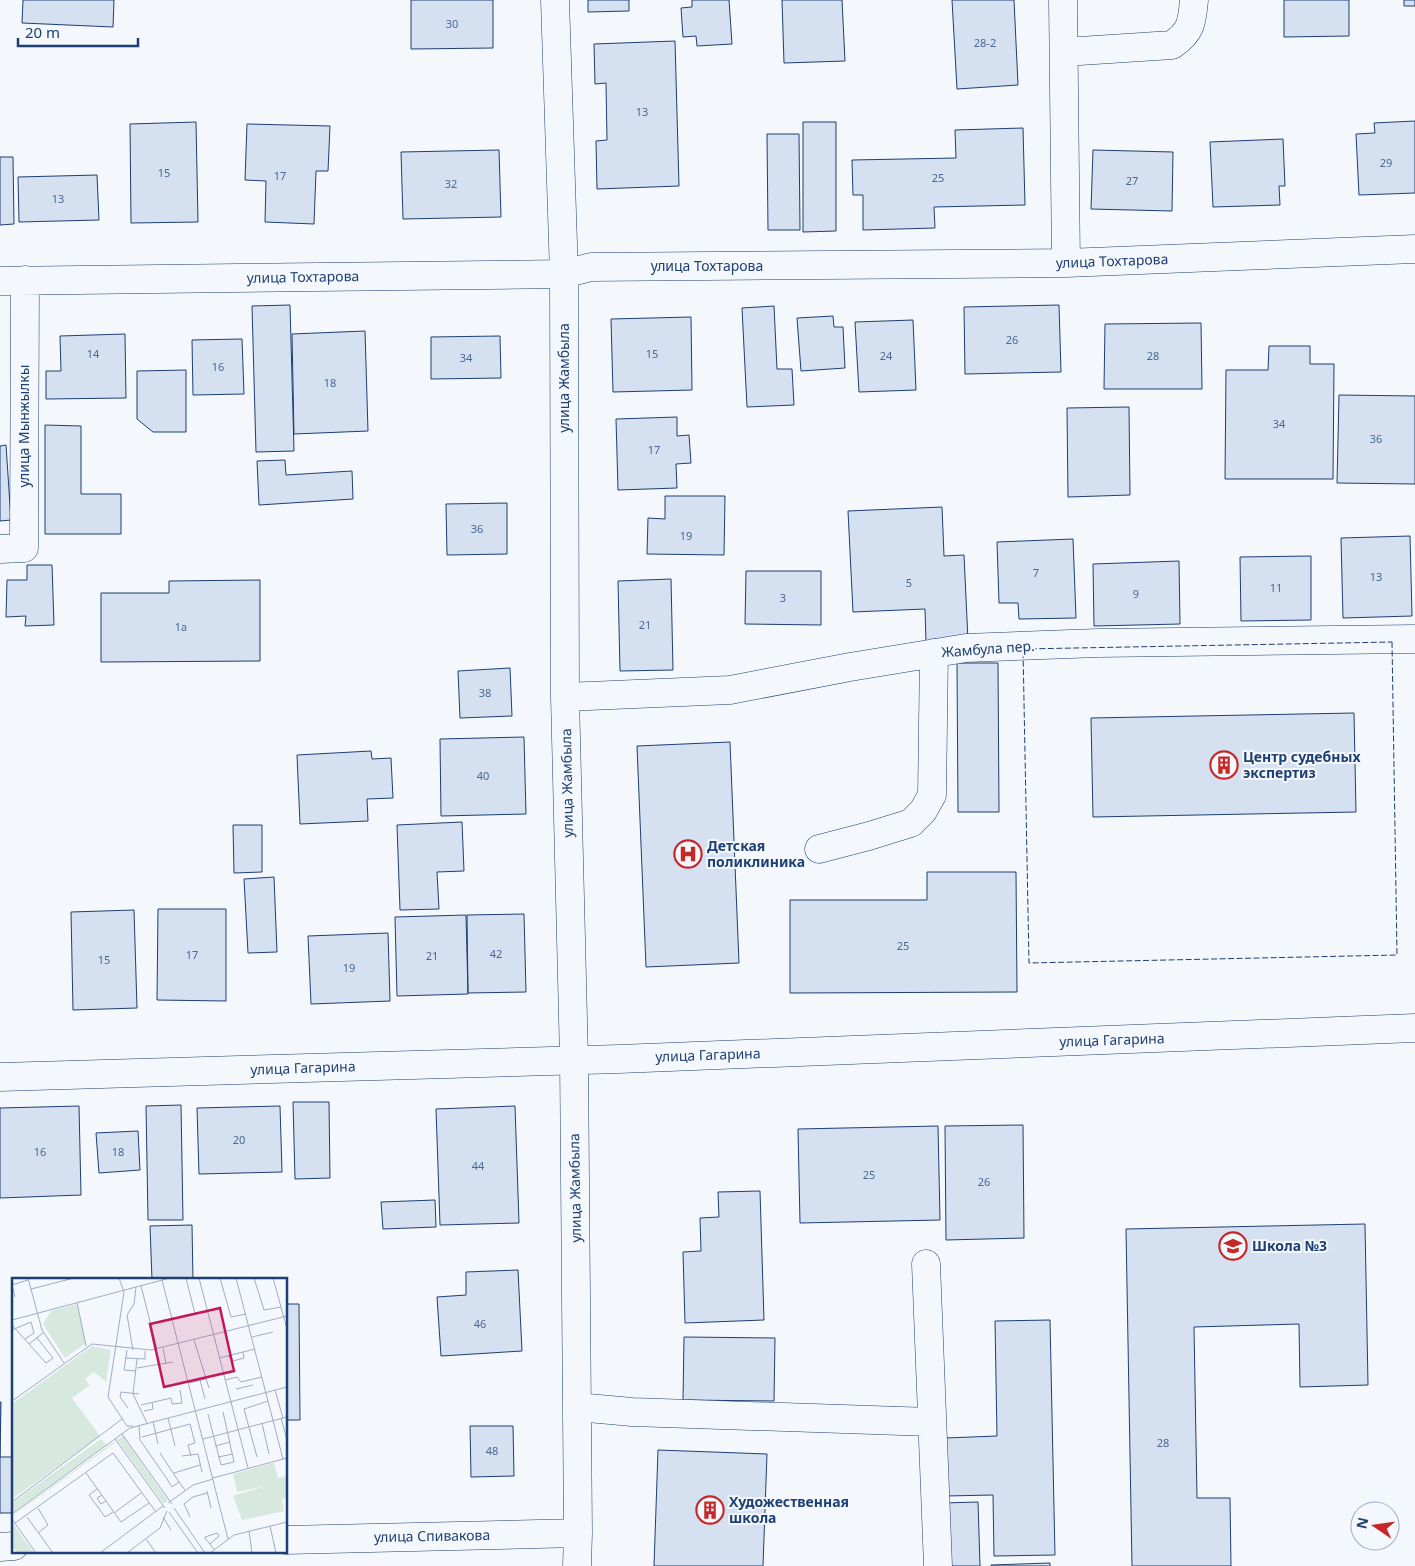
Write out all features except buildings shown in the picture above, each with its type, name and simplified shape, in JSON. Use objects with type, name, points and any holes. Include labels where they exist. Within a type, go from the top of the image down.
[{"type":"street","name":"улица Жамбыла","points":[[555,0],[564,274],[565,697],[574,1059],[578,1533],[576,1566]]},
{"type":"street","points":[[1063,0],[1066,264]]},
{"type":"street","points":[[1064,52],[1172,45],[1184,37],[1191,23],[1194,0]]},
{"type":"street","name":"улица Тохтарова","points":[[12,280],[564,274],[590,266],[1066,264],[1415,249]]},
{"type":"street","name":"улица Мынжылкы","points":[[0,549],[24,548],[12,280]]},
{"type":"street","name":"Жамбула пер.","points":[[565,697],[730,690],[850,667],[966,648],[1098,643],[1415,639]]},
{"type":"street","points":[[819,849],[911,824],[923,811],[932,795],[934,653]]},
{"type":"street","name":"улица Гагарина","points":[[0,1077],[574,1059],[1415,1028]]},
{"type":"street","points":[[926,1264],[938,1566]]},
{"type":"street","points":[[577,1407],[632,1412],[931,1422]]},
{"type":"street","name":"улица Спивакова","points":[[288,1540],[578,1533]]},
{"type":"fence","points":[[1392,642],[1397,955],[1029,963],[1023,649],[1392,642]]},
{"type":"place","name":"Центр судебных экспертиз","points":[[1224,765]]},
{"type":"place","name":"Детская поликлиника","points":[[688,854]]},
{"type":"place","name":"Школа №3","points":[[1233,1246]]},
{"type":"place","name":"Художественная школа","points":[[710,1510]]}]
